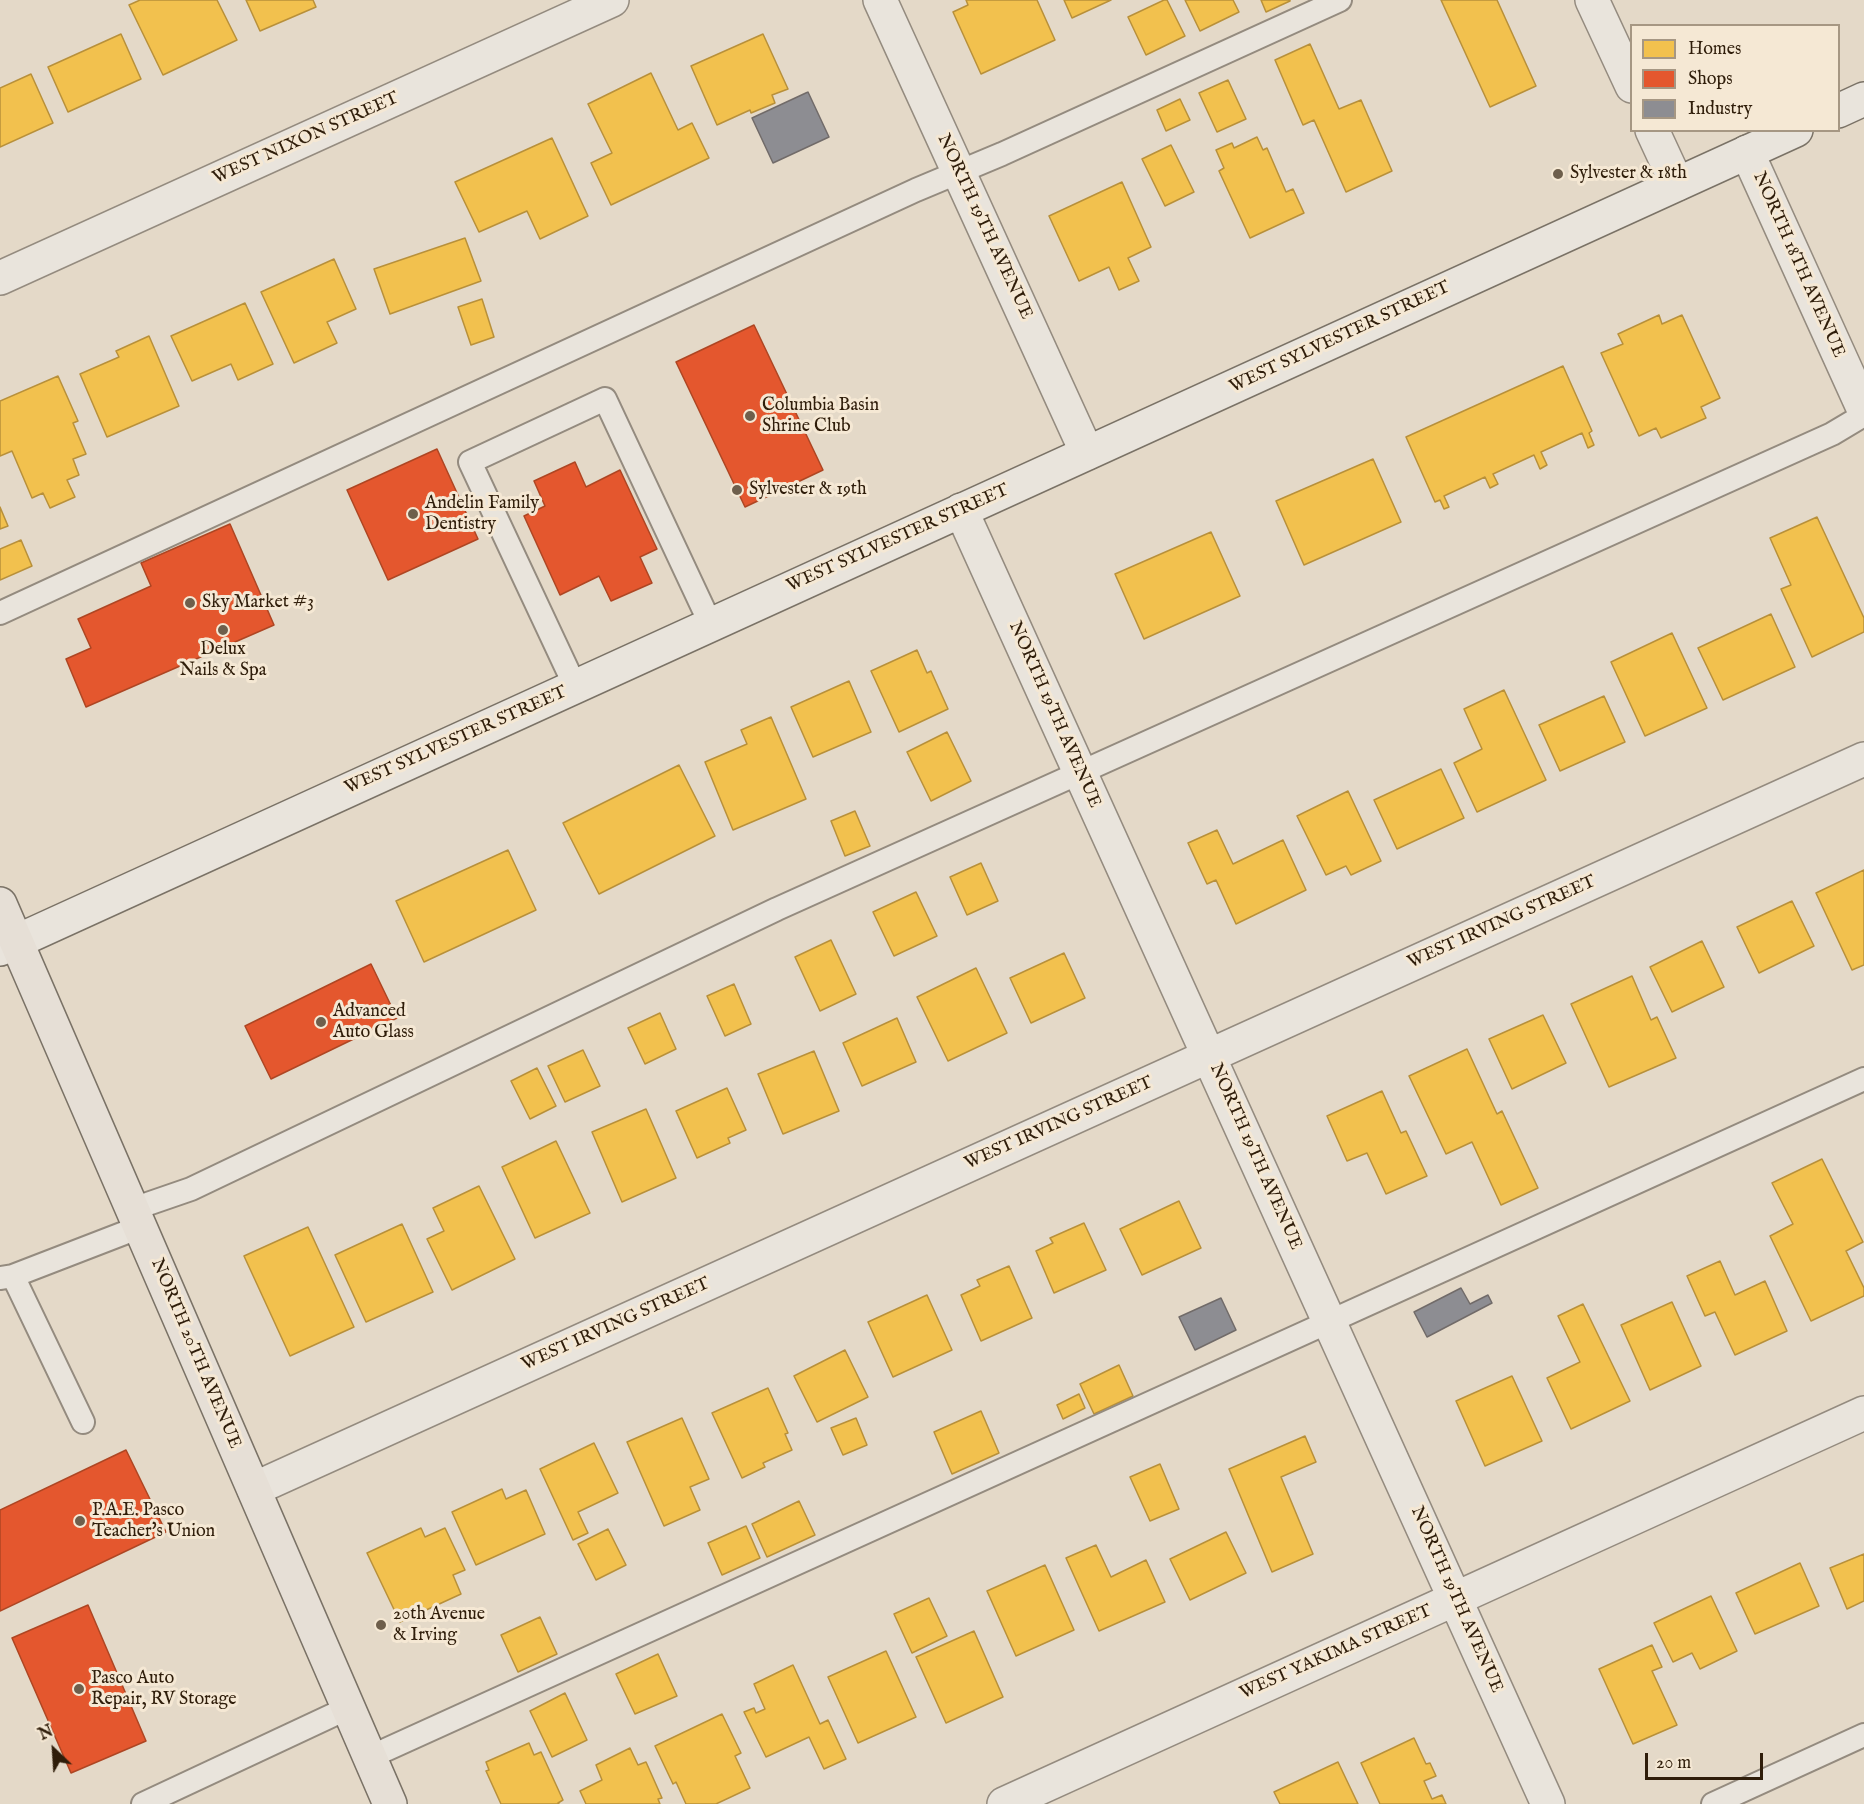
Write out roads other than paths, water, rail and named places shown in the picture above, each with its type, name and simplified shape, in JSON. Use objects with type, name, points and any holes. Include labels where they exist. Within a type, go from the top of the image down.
[{"type":"main road","name":"NORTH 20TH AVENUE","points":[[0,904],[8,945],[136,1218],[390,1804]]},
{"type":"street","name":"WEST NIXON STREET","points":[[0,278],[612,0]]},
{"type":"street","name":"NORTH 19TH AVENUE","points":[[880,0],[1087,453]]},
{"type":"street","points":[[1592,0],[1630,82]]},
{"type":"street","points":[[1840,111],[1864,99]]},
{"type":"street","points":[[1653,132],[1677,184]]},
{"type":"street","name":"WEST SYLVESTER STREET","points":[[8,945],[1792,132]]},
{"type":"street","name":"NORTH 18TH AVENUE","points":[[1748,153],[1864,410]]},
{"type":"street","name":"NORTH 19TH AVENUE","points":[[962,510],[1548,1804]]},
{"type":"street","name":"WEST IRVING STREET","points":[[254,1489],[1864,759]]},
{"type":"street","name":"WEST YAKIMA STREET","points":[[1004,1804],[1864,1413]]},
{"type":"lane","points":[[0,613],[958,171],[1002,154],[1340,0]]},
{"type":"lane","points":[[575,686],[470,462],[605,399],[711,625]]},
{"type":"lane","points":[[83,1422],[7,1277],[136,1218],[191,1189],[777,909],[1832,434],[1864,415]]},
{"type":"lane","points":[[370,1757],[1864,1079]]},
{"type":"lane","points":[[143,1804],[348,1707]]},
{"type":"lane","points":[[1713,1804],[1864,1735]]},
{"type":"place","name":"Sylvester & 18th","points":[[1558,174]]},
{"type":"place","name":"Columbia Basin Shrine Club","points":[[750,416]]},
{"type":"place","name":"Sylvester & 19th","points":[[737,490]]},
{"type":"place","name":"Andelin Family Dentistry","points":[[413,514]]},
{"type":"place","name":"Sky Market #3","points":[[190,603]]},
{"type":"place","name":"Delux Nails & Spa","points":[[223,630]]},
{"type":"place","name":"Advanced Auto Glass","points":[[321,1022]]},
{"type":"place","name":"P.A.E. Pasco Teacher's Union","points":[[80,1521]]},
{"type":"place","name":"20th Avenue & Irving","points":[[381,1625]]},
{"type":"place","name":"Pasco Auto Repair, RV Storage","points":[[79,1689]]}]
